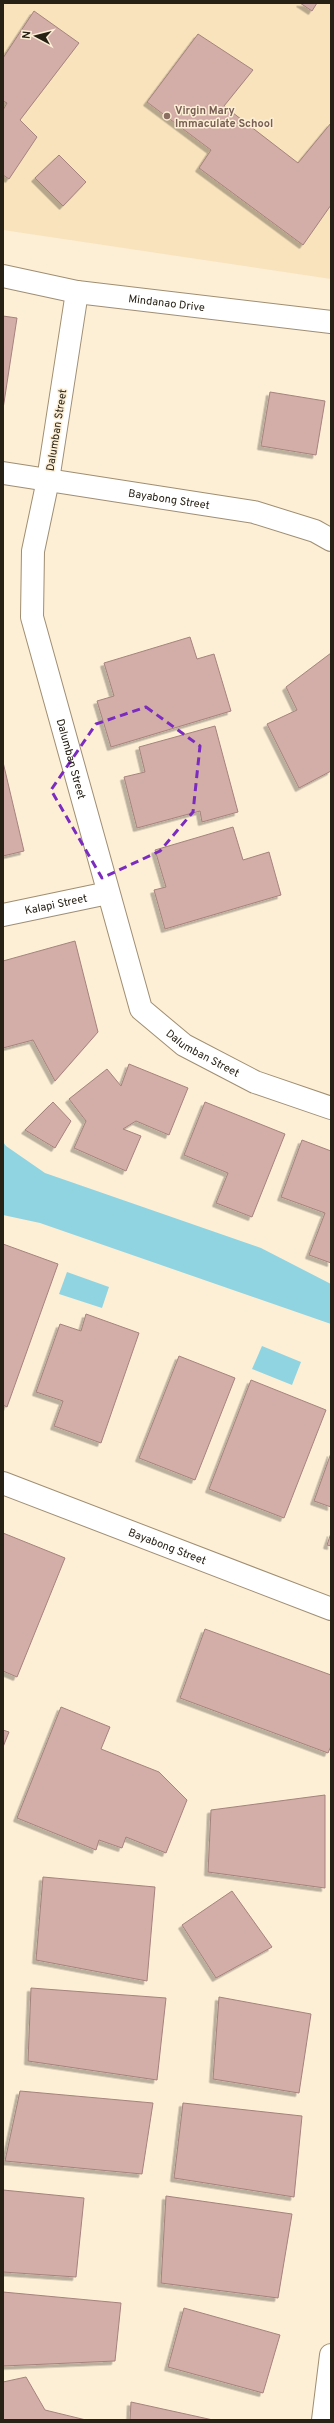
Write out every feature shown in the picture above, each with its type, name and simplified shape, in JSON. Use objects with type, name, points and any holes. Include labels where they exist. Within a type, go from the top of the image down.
[{"type":"street","name":"Mindanao Drive","points":[[3,276],[77,292],[331,322]]},
{"type":"street","name":"Dalumban Street","points":[[77,292],[48,480],[33,551],[32,617],[141,1010],[184,1045],[242,1076],[255,1082],[331,1108]]},
{"type":"street","name":"Bayabong Street","points":[[3,473],[254,512],[314,531],[331,540]]},
{"type":"street","name":"Kalapi Street","points":[[3,915],[108,893]]},
{"type":"street","name":"Bayabong Street","points":[[3,1483],[331,1608]]},
{"type":"street","points":[[323,2420],[331,2355]]},
{"type":"highlighted area","points":[[146,707],[200,746],[193,812],[160,851],[102,878],[51,790],[96,724]]},
{"type":"shaded area","name":"Virgin Mary Immaculate School","points":[[3,3],[331,3],[331,279],[3,230]]},
{"type":"water","points":[[3,1142],[6,1146],[45,1173],[261,1248],[331,1284],[331,1324],[40,1223],[3,1215]]},
{"type":"water","points":[[67,1272],[109,1287],[102,1308],[59,1294]]},
{"type":"water","points":[[262,1346],[301,1362],[292,1385],[252,1369]]},
{"type":"building","points":[[300,3],[317,3],[312,11]]},
{"type":"building","points":[[34,11],[79,43],[20,120],[37,137],[9,179],[3,175],[3,110],[7,103],[3,101],[3,58]]},
{"type":"building","points":[[198,34],[253,70],[224,106],[298,163],[331,123],[331,205],[303,245],[199,168],[211,150],[147,102]]},
{"type":"building","points":[[59,155],[86,182],[63,206],[35,178]]},
{"type":"building","points":[[3,316],[17,318],[3,409]]},
{"type":"building","points":[[270,392],[325,401],[316,455],[261,446]]},
{"type":"building","points":[[190,637],[197,659],[214,654],[231,711],[111,747],[97,701],[114,696],[104,663]]},
{"type":"building","points":[[331,653],[331,771],[299,788],[267,724],[297,710],[286,687]]},
{"type":"building","points":[[215,726],[238,812],[202,822],[200,811],[137,828],[124,777],[145,772],[139,747]]},
{"type":"building","points":[[3,762],[24,851],[3,856]]},
{"type":"building","points":[[233,827],[243,860],[269,852],[281,895],[165,929],[154,890],[166,887],[155,850]]},
{"type":"building","points":[[75,941],[98,1032],[55,1081],[33,1040],[3,1048],[3,961]]},
{"type":"building","points":[[129,1064],[188,1088],[169,1135],[136,1121],[123,1129],[141,1136],[126,1171],[74,1148],[86,1121],[69,1099],[107,1069],[121,1086]]},
{"type":"building","points":[[53,1102],[71,1121],[55,1148],[25,1130]]},
{"type":"building","points":[[205,1102],[285,1134],[252,1217],[216,1203],[228,1173],[184,1155]]},
{"type":"building","points":[[302,1140],[331,1151],[331,1263],[309,1255],[325,1213],[281,1197]]},
{"type":"building","points":[[3,1244],[58,1264],[7,1407],[3,1405]]},
{"type":"building","points":[[86,1314],[139,1333],[101,1443],[54,1426],[63,1401],[36,1392],[60,1324],[81,1331]]},
{"type":"building","points":[[179,1356],[235,1378],[195,1480],[139,1458]]},
{"type":"building","points":[[251,1380],[326,1410],[284,1518],[209,1489]]},
{"type":"building","points":[[331,1453],[331,1507],[314,1501]]},
{"type":"building","points":[[3,1533],[65,1558],[17,1677],[3,1671]]},
{"type":"building","points":[[331,1533],[331,1546],[327,1545]]},
{"type":"building","points":[[205,1629],[331,1675],[331,1746],[328,1753],[180,1698]]},
{"type":"building","points":[[61,1707],[110,1727],[101,1749],[159,1772],[187,1800],[166,1853],[126,1837],[122,1848],[99,1840],[96,1850],[17,1818]]},
{"type":"building","points":[[3,1730],[9,1732],[3,1747]]},
{"type":"building","points":[[325,1795],[325,1888],[208,1872],[211,1810]]},
{"type":"building","points":[[43,1877],[155,1887],[147,1981],[36,1960]]},
{"type":"building","points":[[232,1891],[272,1947],[216,1978],[182,1925]]},
{"type":"building","points":[[31,1988],[166,1998],[157,2080],[28,2061]]},
{"type":"building","points":[[219,1997],[311,2014],[299,2093],[213,2079]]},
{"type":"building","points":[[20,2091],[153,2103],[142,2174],[5,2161]]},
{"type":"building","points":[[183,2103],[302,2116],[294,2197],[174,2178]]},
{"type":"building","points":[[3,2190],[84,2198],[76,2277],[3,2272]]},
{"type":"building","points":[[166,2196],[292,2214],[278,2298],[161,2283]]},
{"type":"building","points":[[3,2292],[121,2303],[115,2361],[3,2366]]},
{"type":"building","points":[[184,2308],[280,2335],[263,2393],[168,2367]]},
{"type":"building","points":[[26,2377],[45,2410],[86,2420],[3,2420],[3,2382]]},
{"type":"building","points":[[131,2402],[213,2420],[130,2420]]},
{"type":"place","name":"Virgin Mary Immaculate School","points":[[167,116]]}]
